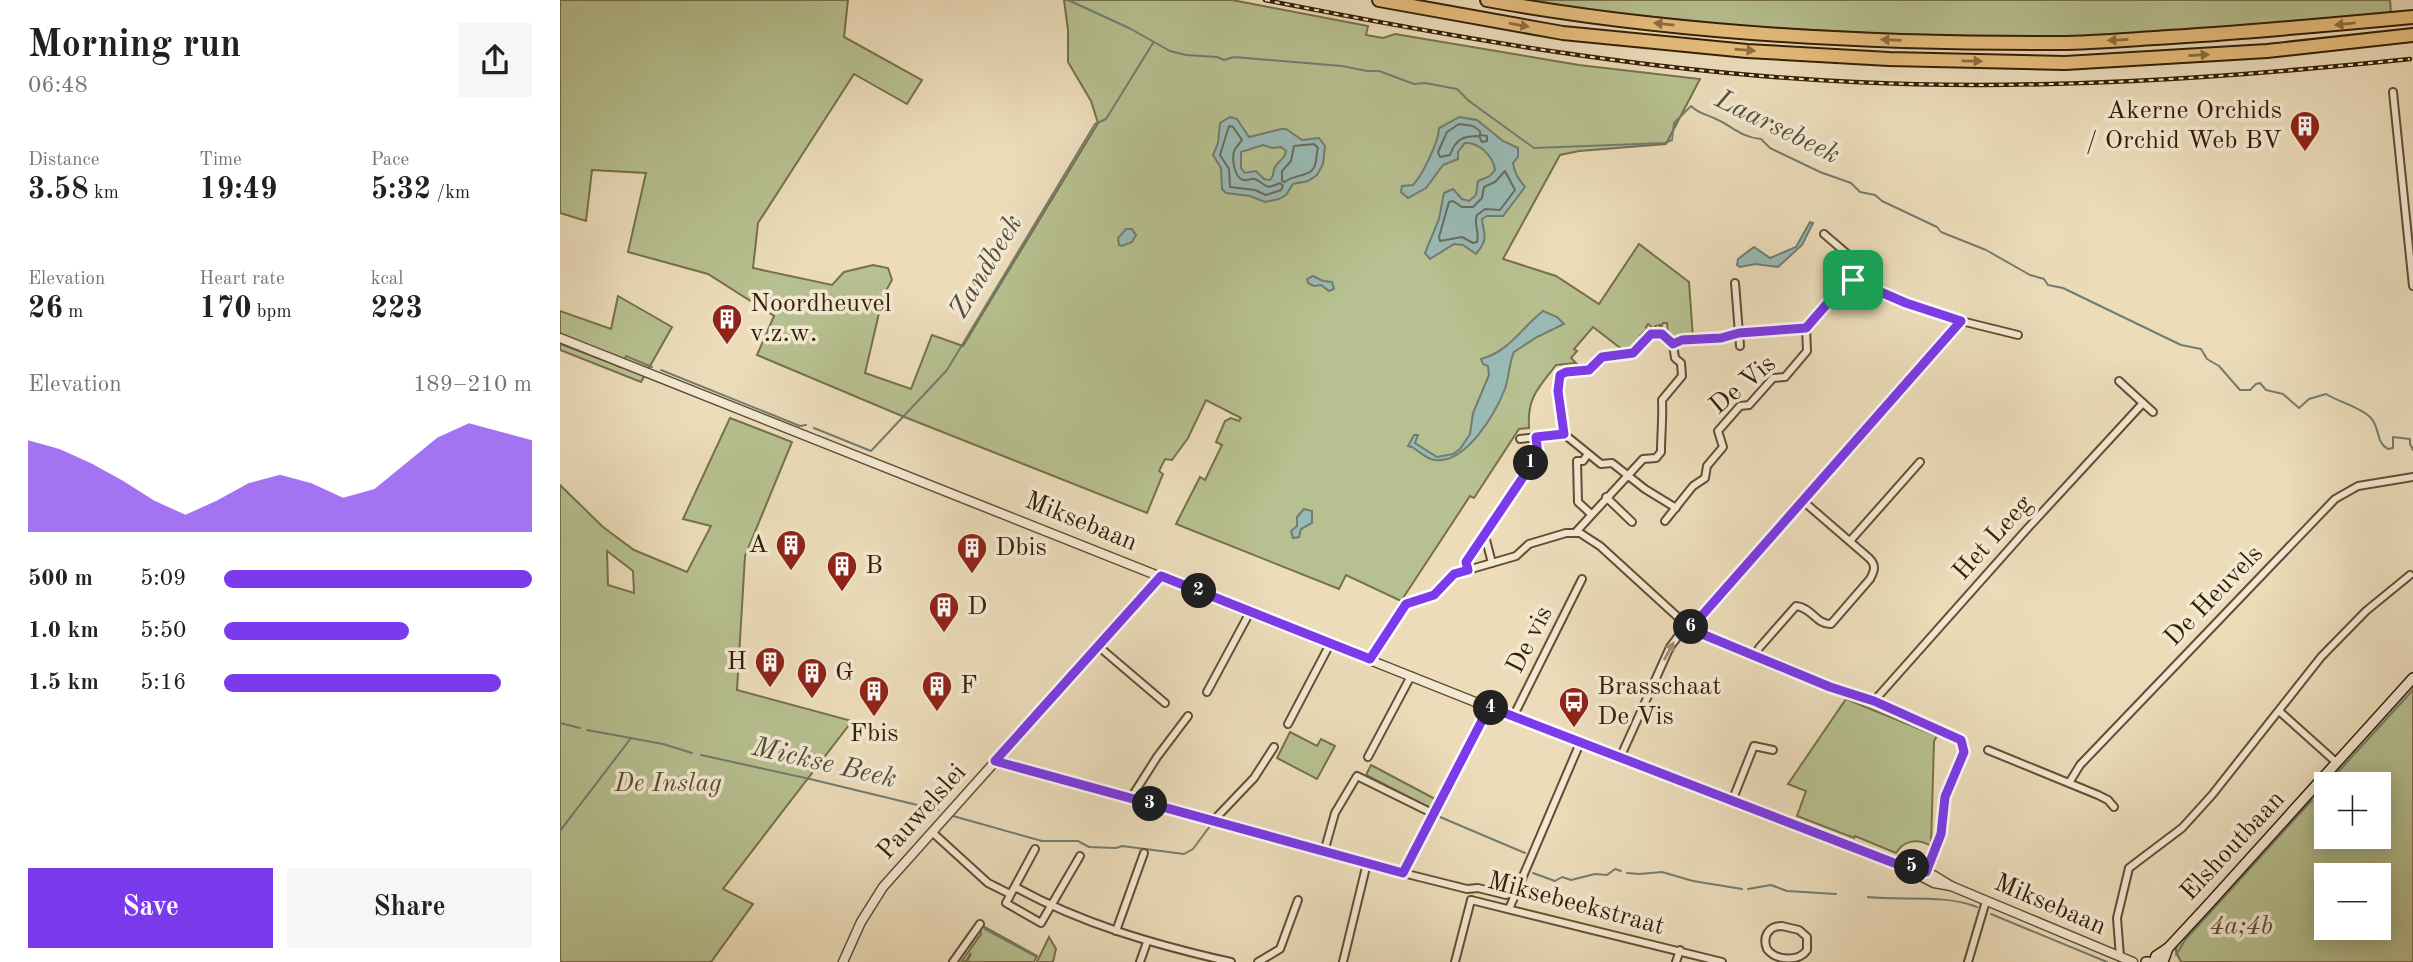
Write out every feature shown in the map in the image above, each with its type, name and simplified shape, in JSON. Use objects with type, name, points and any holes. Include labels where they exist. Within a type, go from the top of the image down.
[{"type":"highway","points":[[1380,0],[1563,33],[1747,51],[1889,59],[2065,63],[2267,51],[2413,36]]},
{"type":"highway","points":[[1487,0],[1564,14],[1752,32],[1890,40],[2062,43],[2266,32],[2413,17]]},
{"type":"main road","name":"Elshoutbaan","points":[[2154,962],[2156,956],[2168,948],[2413,678]]},
{"type":"main road","name":"Elshoutbaan","points":[[2162,962],[2168,948]]},
{"type":"street","points":[[2393,92],[2413,286]]},
{"type":"street","points":[[1824,234],[1859,264],[1853,280],[1906,303],[1961,321],[2018,335]]},
{"type":"street","name":"De Vis","points":[[1665,521],[1693,486],[1705,478],[1707,466],[1723,447],[1718,431],[1740,406],[1749,405],[1773,378],[1785,377],[1807,351],[1806,328],[1846,282],[1853,280]]},
{"type":"street","points":[[1735,283],[1740,345]]},
{"type":"street","points":[[1620,758],[1670,647],[1961,321]]},
{"type":"street","points":[[1673,344],[1682,340],[1721,338],[1739,333],[1806,328]]},
{"type":"street","points":[[1575,533],[1606,497],[1628,474],[1643,458],[1656,458],[1661,452],[1660,429],[1664,424],[1662,400],[1682,376],[1681,363],[1675,358],[1673,344],[1662,334],[1651,334],[1633,353],[1602,357],[1589,370],[1560,375],[1558,391],[1564,434],[1601,464],[1612,463],[1628,474],[1645,489],[1676,508]]},
{"type":"street","name":"Miksebaan","points":[[560,338],[1513,718],[1901,865],[2133,962]]},
{"type":"street","points":[[2119,381],[2153,412]]},
{"type":"street","name":"Het Leeg","points":[[1874,701],[2025,530],[2143,403]]},
{"type":"street","points":[[1520,439],[1564,434]]},
{"type":"street","points":[[1467,566],[1538,455],[1536,437]]},
{"type":"street","points":[[1588,454],[1583,461],[1577,461],[1578,502],[1591,514]]},
{"type":"street","points":[[1850,541],[1920,462]]},
{"type":"street","name":"De Heuvels","points":[[2069,783],[2080,765],[2335,499],[2358,486],[2413,477]]},
{"type":"street","points":[[1606,497],[1632,522]]},
{"type":"street","points":[[1755,656],[1796,606],[1805,607],[1823,623],[1831,624],[1870,579],[1874,570],[1872,562],[1803,501]]},
{"type":"street","points":[[1370,659],[1406,604],[1434,595],[1454,574],[1467,566],[1492,564],[1516,556],[1530,544],[1575,533],[1590,538],[1688,628],[1830,687],[1874,701],[1964,743],[1964,752],[1945,797],[1941,834],[1924,875]]},
{"type":"street","points":[[1485,536],[1492,564]]},
{"type":"street","points":[[2120,957],[2118,918],[2129,868],[2182,828],[2212,795],[2321,657],[2366,611],[2410,575]]},
{"type":"street","name":"Pauwelslei","points":[[843,962],[860,922],[876,897],[1161,576]]},
{"type":"street","name":"De vis","points":[[1513,718],[1582,579]]},
{"type":"street","points":[[1207,692],[1250,612]]},
{"type":"street","points":[[1288,724],[1330,643]]},
{"type":"street","points":[[1098,646],[1165,704]]},
{"type":"street","points":[[1368,757],[1411,676]]},
{"type":"street","points":[[1403,873],[1489,707]]},
{"type":"street","points":[[2278,711],[2337,763]]},
{"type":"street","points":[[1132,799],[1157,757],[1188,716]]},
{"type":"street","points":[[1509,909],[1580,743]]},
{"type":"street","points":[[1732,801],[1755,746],[1773,750]]},
{"type":"street","points":[[1213,821],[1254,778],[1274,747]]},
{"type":"street","points":[[1987,750],[2098,795],[2114,807]]},
{"type":"street","name":"Miksebeekstraat","points":[[995,761],[1467,890],[1478,888],[1506,895]]},
{"type":"street","points":[[1324,852],[1335,813],[1357,776],[1434,814]]},
{"type":"street","points":[[932,832],[988,883],[1010,894]]},
{"type":"street","points":[[1035,849],[1006,903],[1041,923],[1080,856]]},
{"type":"street","points":[[1116,931],[1144,852]]},
{"type":"street","points":[[1343,962],[1367,863]]},
{"type":"street","points":[[1015,887],[1051,907],[1147,942],[1213,960],[1231,962]]},
{"type":"street","name":"Miksebeekstraat","points":[[1467,890],[1472,896],[1471,900],[1722,962]]},
{"type":"street","points":[[1258,962],[1280,948],[1298,900]]},
{"type":"street","points":[[1455,962],[1471,900]]},
{"type":"street","points":[[1968,962],[1986,901]]},
{"type":"street","points":[[953,962],[980,924]]},
{"type":"street","points":[[1778,926],[1804,933],[1808,945],[1802,960],[1792,961],[1770,954],[1765,944],[1767,933],[1778,926]]},
{"type":"street","points":[[1140,962],[1147,942]]},
{"type":"street","points":[[1676,962],[1680,950]]},
{"type":"green space","points":[[560,0],[848,0],[844,37],[922,80],[907,104],[854,74],[758,223],[753,268],[832,285],[844,272],[873,265],[888,268],[892,280],[883,296],[865,373],[911,389],[932,335],[963,346],[1098,123],[1091,101],[1068,62],[1064,0],[1232,0],[1368,26],[1366,35],[1383,38],[1395,34],[1579,65],[1700,79],[1666,144],[1560,155],[1503,259],[1556,276],[1599,304],[1639,244],[1689,282],[1693,338],[1672,341],[1668,336],[1667,323],[1663,323],[1660,330],[1660,325],[1655,326],[1655,330],[1648,324],[1646,327],[1649,333],[1645,331],[1640,336],[1642,340],[1640,339],[1632,352],[1623,350],[1593,327],[1574,349],[1577,351],[1571,358],[1576,363],[1556,365],[1539,387],[1530,408],[1529,428],[1519,429],[1474,498],[1470,496],[1401,601],[1346,575],[1339,589],[1176,524],[1200,477],[1205,480],[1222,445],[1216,442],[1225,421],[1231,418],[1239,421],[1241,418],[1206,400],[1188,438],[1172,460],[1165,459],[1159,471],[1163,474],[1147,513],[757,355],[774,316],[708,274],[628,252],[646,173],[592,170],[586,221],[560,213]]},
{"type":"green space","points":[[1520,0],[2390,0],[2391,13],[2265,26],[2062,38],[1890,34],[1752,27],[1565,8]]},
{"type":"green space","points":[[618,296],[672,327],[641,382],[560,350],[560,311],[611,329]]},
{"type":"green space","name":"De Inslag","points":[[730,418],[792,442],[745,556],[737,690],[852,721],[723,889],[753,904],[711,962],[560,962],[560,485],[603,527],[634,550],[687,572],[711,526],[683,519]],"holes":[[[607,551],[633,571],[634,593],[608,585]]]},
{"type":"green space","name":"4a;4b","points":[[2413,684],[2413,962],[2181,962],[2176,952],[2176,944],[2314,793],[2314,849],[2391,849],[2391,772],[2333,772]]},
{"type":"green space","points":[[1846,699],[1937,736],[1934,741],[1931,846],[1912,842],[1903,845],[1896,853],[1797,816],[1806,791],[1788,784]]},
{"type":"green space","points":[[1290,732],[1317,746],[1321,739],[1335,746],[1317,779],[1277,758]]},
{"type":"green space","points":[[1371,765],[1437,800],[1432,809],[1366,775]]},
{"type":"green space","points":[[983,926],[1037,956],[1034,962],[967,962],[971,953],[966,961],[961,962],[981,934]]},
{"type":"green space","points":[[1049,937],[1056,949],[1053,962],[1037,962]]},
{"type":"water","points":[[1230,117],[1237,119],[1249,137],[1286,129],[1302,140],[1319,138],[1325,146],[1323,164],[1317,175],[1308,181],[1293,184],[1286,195],[1279,199],[1265,202],[1250,196],[1226,193],[1222,189],[1221,168],[1213,155],[1218,143],[1220,123]],"holes":[[[1263,145],[1281,147],[1286,151],[1270,180],[1264,179],[1256,171],[1245,173],[1241,168],[1241,152]]]},
{"type":"water","points":[[1459,117],[1477,120],[1503,141],[1518,148],[1518,157],[1513,163],[1516,174],[1525,187],[1503,216],[1487,216],[1482,219],[1484,240],[1476,254],[1463,245],[1454,244],[1430,259],[1425,253],[1439,219],[1444,193],[1453,189],[1462,199],[1469,201],[1476,195],[1478,181],[1490,176],[1495,170],[1484,151],[1465,143],[1458,152],[1458,159],[1443,165],[1426,188],[1408,198],[1401,192],[1402,186],[1413,185],[1421,174],[1439,128]]},
{"type":"water","points":[[1810,222],[1813,223],[1802,245],[1778,267],[1737,265],[1738,259],[1754,247],[1770,258],[1796,247]]},
{"type":"water","points":[[1126,229],[1132,229],[1136,235],[1132,242],[1119,245],[1118,238]]},
{"type":"water","points":[[1313,276],[1332,282],[1334,289],[1329,291],[1321,285],[1308,283],[1307,279]]},
{"type":"water","points":[[1543,311],[1557,317],[1564,324],[1514,352],[1500,399],[1487,424],[1468,446],[1458,454],[1435,460],[1408,446],[1414,435],[1418,435],[1415,443],[1437,457],[1453,454],[1460,449],[1470,434],[1473,413],[1489,375],[1488,366],[1483,364],[1481,359],[1500,351]]},
{"type":"water","points":[[1304,509],[1312,511],[1312,523],[1301,529],[1299,537],[1293,538],[1291,531],[1297,526],[1297,517]]},
{"type":"waterway","name":"Laarsebeek","points":[[1068,0],[1129,28],[1170,51],[1186,55],[1224,60],[1234,57],[1342,66],[1379,71],[1414,84],[1425,83],[1457,89],[1469,101],[1534,148],[1665,143],[1672,140],[1674,123],[1691,106],[1742,134],[1761,139],[1770,148],[1820,172],[1851,183],[1860,192],[1875,195],[1882,201],[1937,227],[1941,232],[1986,250],[2030,275],[2044,279],[2048,285],[2063,288],[2181,345],[2201,349],[2207,359],[2219,366],[2240,390],[2250,390],[2260,383],[2266,390],[2283,394],[2299,408],[2309,399],[2326,394],[2370,417],[2381,443],[2388,449],[2393,448],[2393,437],[2410,439],[2413,450]]},
{"type":"waterway","name":"Zandbeek","points":[[814,428],[871,451],[947,370],[1095,124],[1106,119],[1153,43]]},
{"type":"waterway","name":"Zandbeek","points":[[560,344],[603,360]]},
{"type":"waterway","name":"Zandbeek","points":[[625,358],[626,356],[652,367]]},
{"type":"waterway","name":"Zandbeek","points":[[613,364],[620,367]]},
{"type":"waterway","name":"Zandbeek","points":[[661,370],[800,426],[806,425]]},
{"type":"waterway","name":"Mickse Beek","points":[[2338,772],[2413,690]]},
{"type":"waterway","name":"Mickse Beek","points":[[560,723],[580,728]]},
{"type":"waterway","name":"Mickse Beek","points":[[587,730],[663,744],[692,753]]},
{"type":"waterway","points":[[560,831],[631,738]]},
{"type":"waterway","name":"Mickse Beek","points":[[701,755],[938,810]]},
{"type":"waterway","name":"Mickse Beek","points":[[2176,955],[2185,940],[2312,800]]},
{"type":"waterway","name":"Mickse Beek","points":[[953,816],[1042,841],[1078,841],[1089,847],[1122,846],[1184,854],[1193,849],[1210,826]]},
{"type":"waterway","name":"Mickse Beek","points":[[1440,817],[1525,853]]},
{"type":"waterway","name":"Mickse Beek","points":[[1533,873],[1555,881],[1562,877],[1571,880],[1595,874],[1607,875],[1615,869],[1621,871]]},
{"type":"waterway","name":"Mickse Beek","points":[[1627,873],[1662,872],[1693,881],[1742,889]]},
{"type":"waterway","name":"Mickse Beek","points":[[1748,889],[1771,885],[1787,891],[1836,894]]},
{"type":"waterway","name":"Mickse Beek","points":[[1868,897],[1937,899],[1977,907]]},
{"type":"waterway","name":"Mickse Beek","points":[[1991,914],[2107,962]]},
{"type":"waterway","points":[[985,929],[1035,956]]},
{"type":"railway","points":[[1265,0],[1559,52],[1706,71],[1855,82],[2064,84],[2202,77],[2410,59]]},
{"type":"place","name":"Akerne Orchids / Orchid Web BV","points":[[2305,153]]},
{"type":"place","name":"Noordheuvel v.z.w.","points":[[727,346]]},
{"type":"place","name":"A","points":[[791,572]]},
{"type":"place","name":"Dbis","points":[[972,575]]},
{"type":"place","name":"B","points":[[842,593]]},
{"type":"place","name":"D","points":[[944,634]]},
{"type":"place","name":"H","points":[[770,689]]},
{"type":"place","name":"G","points":[[812,700]]},
{"type":"place","name":"F","points":[[937,713]]},
{"type":"place","name":"Fbis","points":[[874,718]]},
{"type":"place","name":"Brasschaat De Vis","points":[[1574,729]]},
{"type":"route","points":[[1853,280],[1906,303],[1961,321],[1690,629],[1830,687],[1874,701],[1964,743],[1964,752],[1945,797],[1941,834],[1926,872],[1894,863],[1489,707],[1403,873],[995,761],[1161,576],[1370,659],[1406,604],[1434,595],[1454,574],[1468,570],[1466,562],[1538,455],[1536,437],[1564,434],[1558,391],[1560,375],[1589,370],[1602,357],[1633,353],[1651,334],[1662,334],[1673,344],[1682,340],[1721,338],[1739,333],[1806,328],[1846,282],[1853,280]]}]
